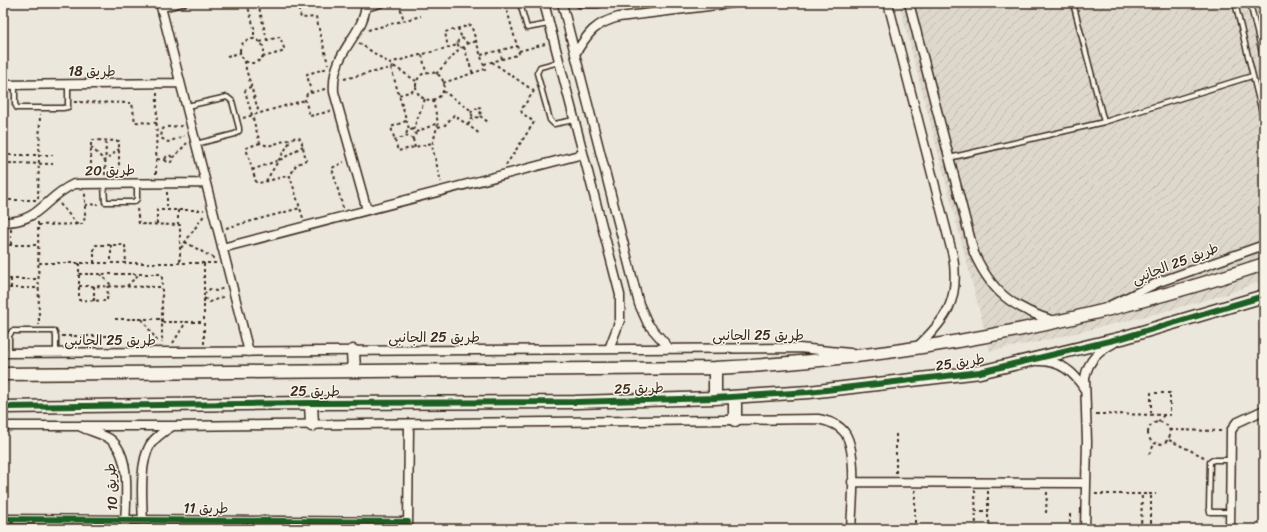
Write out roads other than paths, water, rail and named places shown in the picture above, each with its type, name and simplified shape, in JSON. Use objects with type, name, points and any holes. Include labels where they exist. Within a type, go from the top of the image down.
[{"type":"street","points":[[367,210],[339,109],[334,84],[333,66],[363,18],[366,5],[380,3]]},
{"type":"street","points":[[544,3],[620,295],[620,320],[609,349]]},
{"type":"street","points":[[562,3],[639,304],[651,328],[669,348]]},
{"type":"street","points":[[580,3],[598,3]]},
{"type":"street","points":[[575,54],[586,37],[595,27],[606,20],[619,17],[733,3]]},
{"type":"street","points":[[888,3],[951,248],[956,276],[954,296],[946,314],[934,331],[915,349]]},
{"type":"street","points":[[909,3],[974,254],[982,272],[995,289],[1011,303],[1029,313],[1055,321]]},
{"type":"street","points":[[160,6],[249,352]]},
{"type":"street","name":"طريق 18","points":[[3,84],[180,83]]},
{"type":"street","points":[[222,248],[583,154]]},
{"type":"street","name":"طريق 20","points":[[7,222],[21,221],[30,217],[63,189],[74,184],[206,183]]},
{"type":"street","name":"طريق 25 الجانبى","points":[[1098,312],[1118,300],[1159,282],[1264,245]]},
{"type":"street","name":"طريق 25","points":[[3,374],[715,368],[765,366],[865,356],[915,349],[1055,321],[1156,298],[1264,264]]},
{"type":"street","name":"طريق 25","points":[[3,407],[311,403],[575,402],[715,398],[808,392],[937,379],[980,372],[1032,361],[1122,338],[1264,296]]},
{"type":"street","points":[[1085,529],[1087,369],[1099,352],[1122,338]]},
{"type":"street","name":"طريق 25 الجانبى","points":[[6,353],[809,348],[865,356]]},
{"type":"street","points":[[353,351],[354,371]]},
{"type":"street","points":[[1032,361],[1044,361],[1057,364],[1069,370],[1078,379],[1086,391]]},
{"type":"street","points":[[715,368],[715,398]]},
{"type":"street","points":[[735,397],[735,420]]},
{"type":"street","points":[[311,403],[312,425]]},
{"type":"street","points":[[1230,529],[1231,431],[1236,423],[1264,410]]},
{"type":"street","points":[[3,426],[312,425],[818,419],[832,422],[844,432],[851,445],[851,529]]},
{"type":"street","name":"طريق 11","points":[[3,519],[143,520],[223,525],[408,526],[409,424]]},
{"type":"street","name":"طريق 10","points":[[74,425],[110,439],[118,447],[123,458],[125,469],[125,529]]},
{"type":"street","points":[[143,529],[145,458],[150,445],[160,434],[172,426]]},
{"type":"street","points":[[852,482],[1086,483]]},
{"type":"lane","points":[[160,6],[186,3]]},
{"type":"lane","points":[[520,3],[528,29],[550,24]]},
{"type":"lane","points":[[1073,3],[1104,122]]},
{"type":"lane","points":[[1235,3],[1264,121]]},
{"type":"lane","points":[[1250,3],[1264,61]]},
{"type":"lane","points":[[559,62],[543,66],[538,70],[544,99],[551,123],[558,124],[574,120]]},
{"type":"lane","points":[[949,158],[1104,122],[1252,76]]},
{"type":"lane","points":[[15,84],[16,107],[18,108],[66,108],[68,102],[68,84]]},
{"type":"lane","points":[[186,106],[227,97],[232,101],[239,128],[238,133],[193,135]]},
{"type":"lane","points":[[104,183],[104,200],[135,202],[137,199],[137,183]]},
{"type":"lane","points":[[6,353],[9,336],[12,331],[40,330],[54,331],[56,336],[56,353]]},
{"type":"lane","points":[[1230,460],[1211,460],[1209,510],[1213,512],[1230,512]]}]
